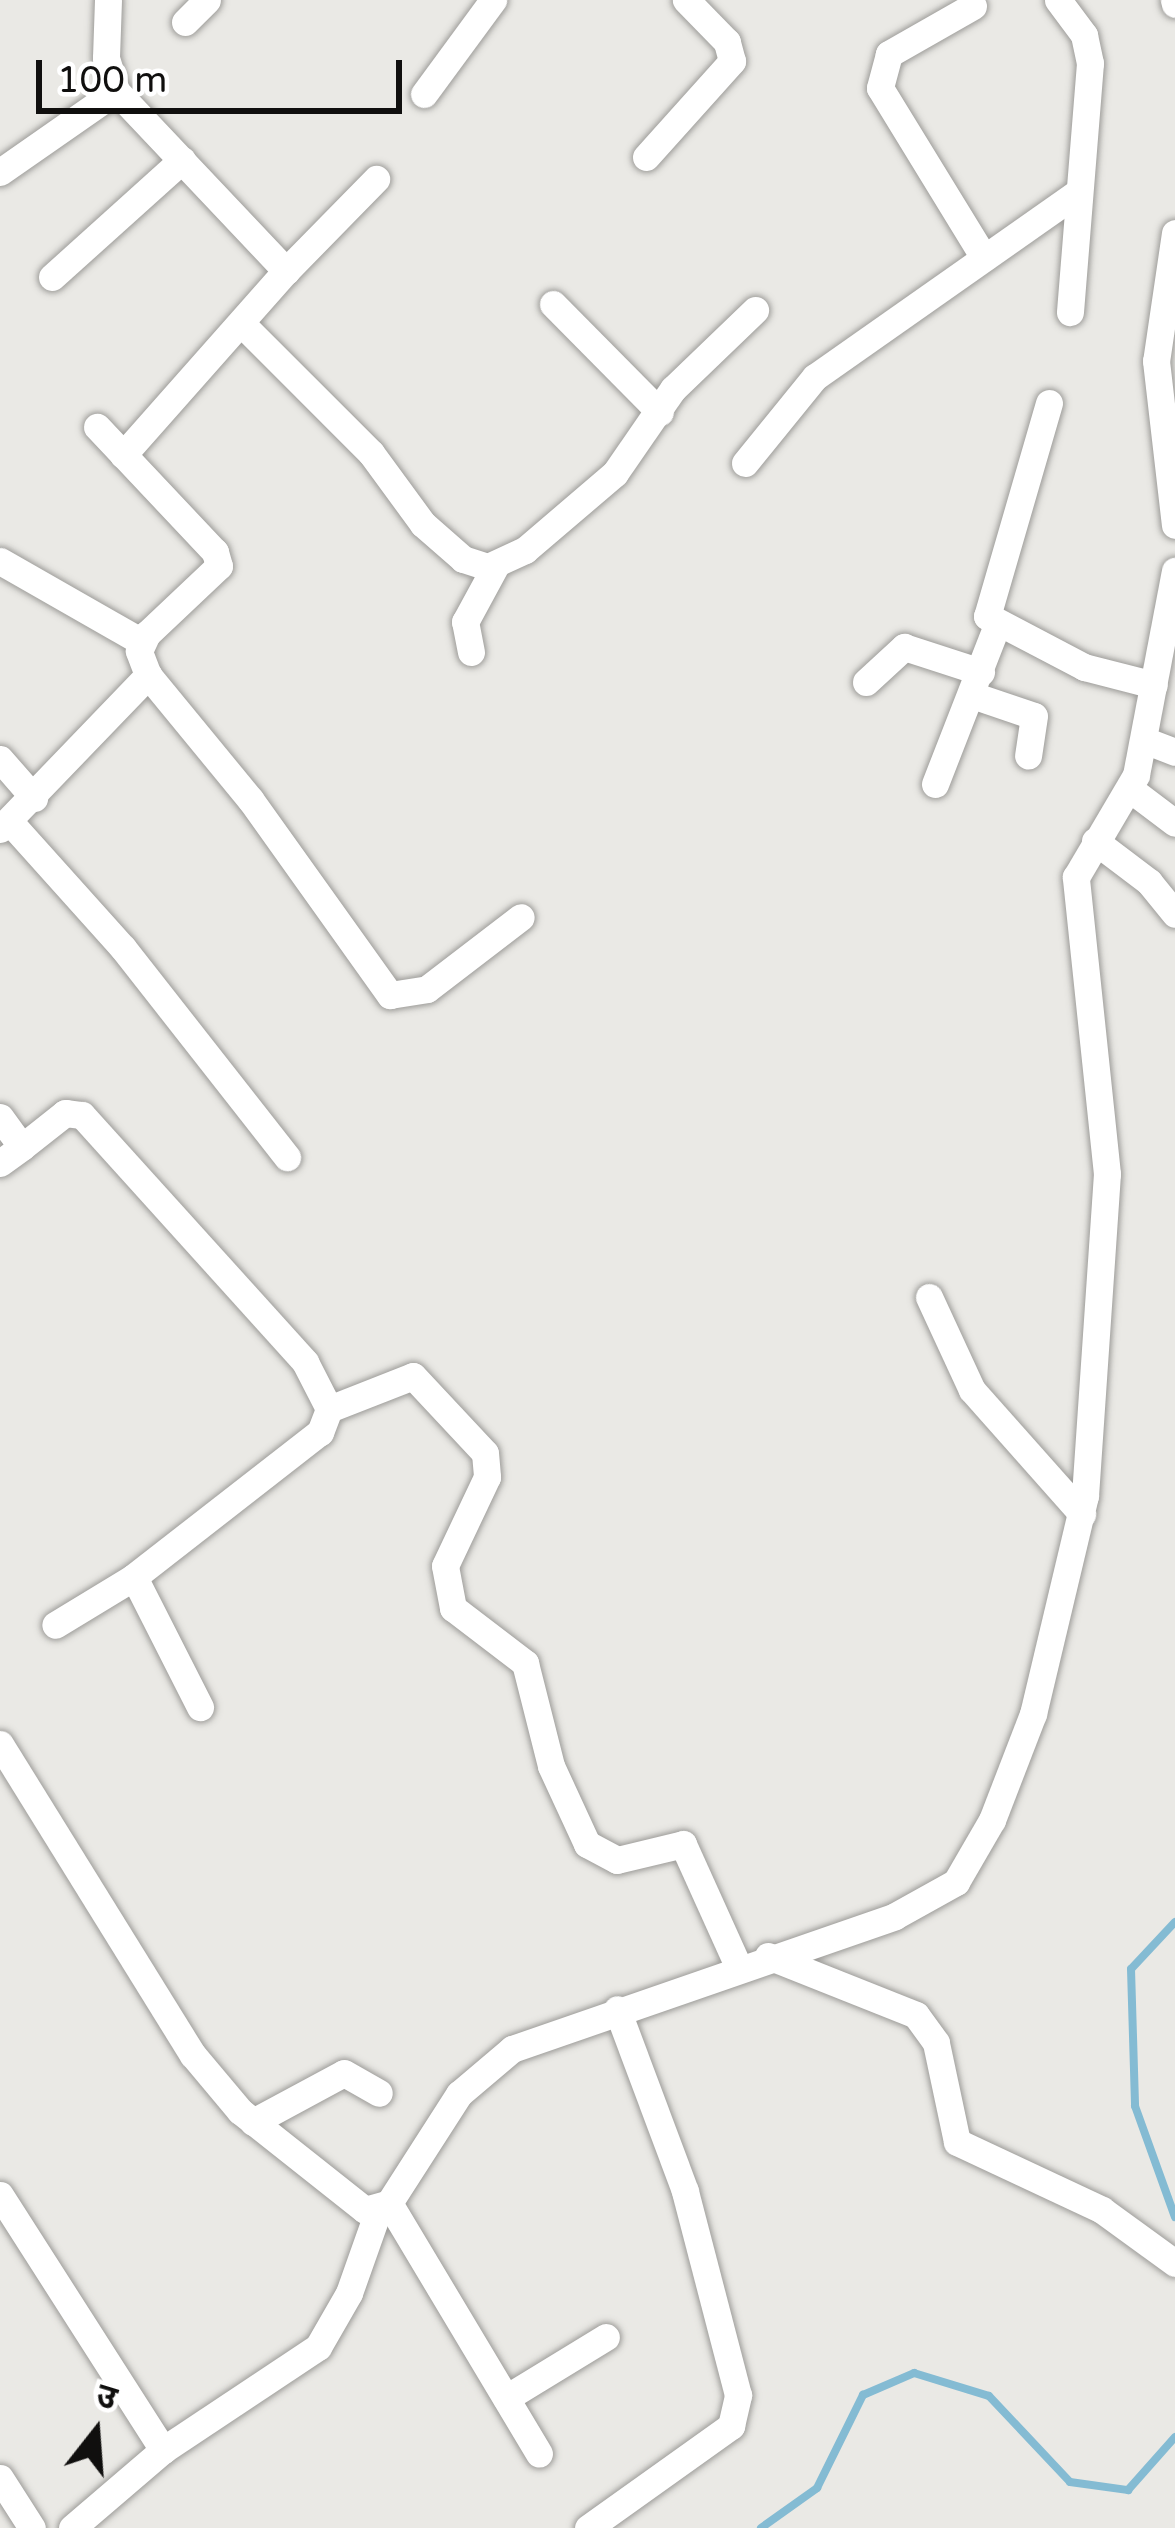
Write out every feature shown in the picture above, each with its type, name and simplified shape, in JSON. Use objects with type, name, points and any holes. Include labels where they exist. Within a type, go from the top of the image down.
[{"type":"street","points":[[108,0],[106,58],[116,91],[286,271]]},
{"type":"street","points":[[185,22],[207,0]]},
{"type":"street","points":[[424,94],[494,0]]},
{"type":"street","points":[[646,157],[732,61],[727,42],[686,0]]},
{"type":"street","points":[[1058,0],[1084,35],[1090,63],[1070,313]]},
{"type":"street","points":[[974,6],[889,54],[880,88],[984,258]]},
{"type":"street","points":[[0,172],[116,91]]},
{"type":"street","points":[[52,277],[182,160]]},
{"type":"street","points":[[123,455],[286,271],[376,179]]},
{"type":"street","points":[[745,463],[815,377],[1077,193]]},
{"type":"street","points":[[1175,233],[1156,361],[1175,525]]},
{"type":"street","points":[[553,304],[659,412]]},
{"type":"street","points":[[471,652],[465,622],[496,566],[615,473],[687,372],[754,310]]},
{"type":"street","points":[[242,323],[371,453],[437,538],[474,565],[496,566]]},
{"type":"street","points":[[1049,403],[988,606],[998,626],[1084,667],[1154,685]]},
{"type":"street","points":[[97,427],[219,559],[216,572],[142,643]]},
{"type":"street","points":[[0,561],[142,643],[148,675],[250,799],[390,995],[428,989],[521,917]]},
{"type":"street","points":[[72,2528],[163,2450],[318,2347],[350,2294],[384,2207],[436,2124],[477,2077],[512,2049],[738,1966],[895,1916],[963,1873],[1033,1714],[1082,1514],[1106,1174],[1074,894],[1095,842],[1130,789],[1144,740],[1175,571]]},
{"type":"street","points":[[935,784],[998,626]]},
{"type":"street","points":[[866,682],[904,647],[1034,716],[1028,756]]},
{"type":"street","points":[[148,675],[5,825],[123,948],[286,1157]]},
{"type":"street","points":[[1144,740],[1175,752]]},
{"type":"street","points":[[0,759],[34,798]]},
{"type":"street","points":[[1130,789],[1175,823]]},
{"type":"street","points":[[1095,842],[1149,882],[1175,914]]},
{"type":"street","points":[[0,1117],[11,1155],[65,1113],[82,1114],[304,1362],[329,1409]]},
{"type":"street","points":[[929,1297],[972,1390],[1082,1514]]},
{"type":"street","points":[[55,1625],[134,1577],[320,1432],[329,1409],[413,1376],[485,1453],[487,1477],[445,1566],[454,1608],[525,1663],[551,1766],[586,1844],[617,1860],[683,1844],[738,1966]]},
{"type":"street","points":[[134,1577],[200,1707]]},
{"type":"street","points":[[3,1756],[193,2055],[253,2122],[358,2207],[384,2207]]},
{"type":"street","points":[[768,1956],[916,2014],[936,2043],[957,2142],[1102,2210],[1175,2263]]},
{"type":"street","points":[[588,2528],[731,2426],[738,2395],[685,2191],[617,2009]]},
{"type":"street","points":[[253,2122],[344,2073],[379,2092]]},
{"type":"street","points":[[0,2195],[163,2450]]},
{"type":"street","points":[[384,2207],[538,2454]]},
{"type":"street","points":[[506,2398],[606,2337]]},
{"type":"street","points":[[0,2478],[32,2528]]},
{"type":"waterway","points":[[1175,1922],[1131,1969],[1135,2106],[1175,2217]]},
{"type":"waterway","points":[[761,2528],[817,2488],[863,2395],[914,2373],[989,2396],[1070,2482],[1128,2490],[1175,2437]]}]
